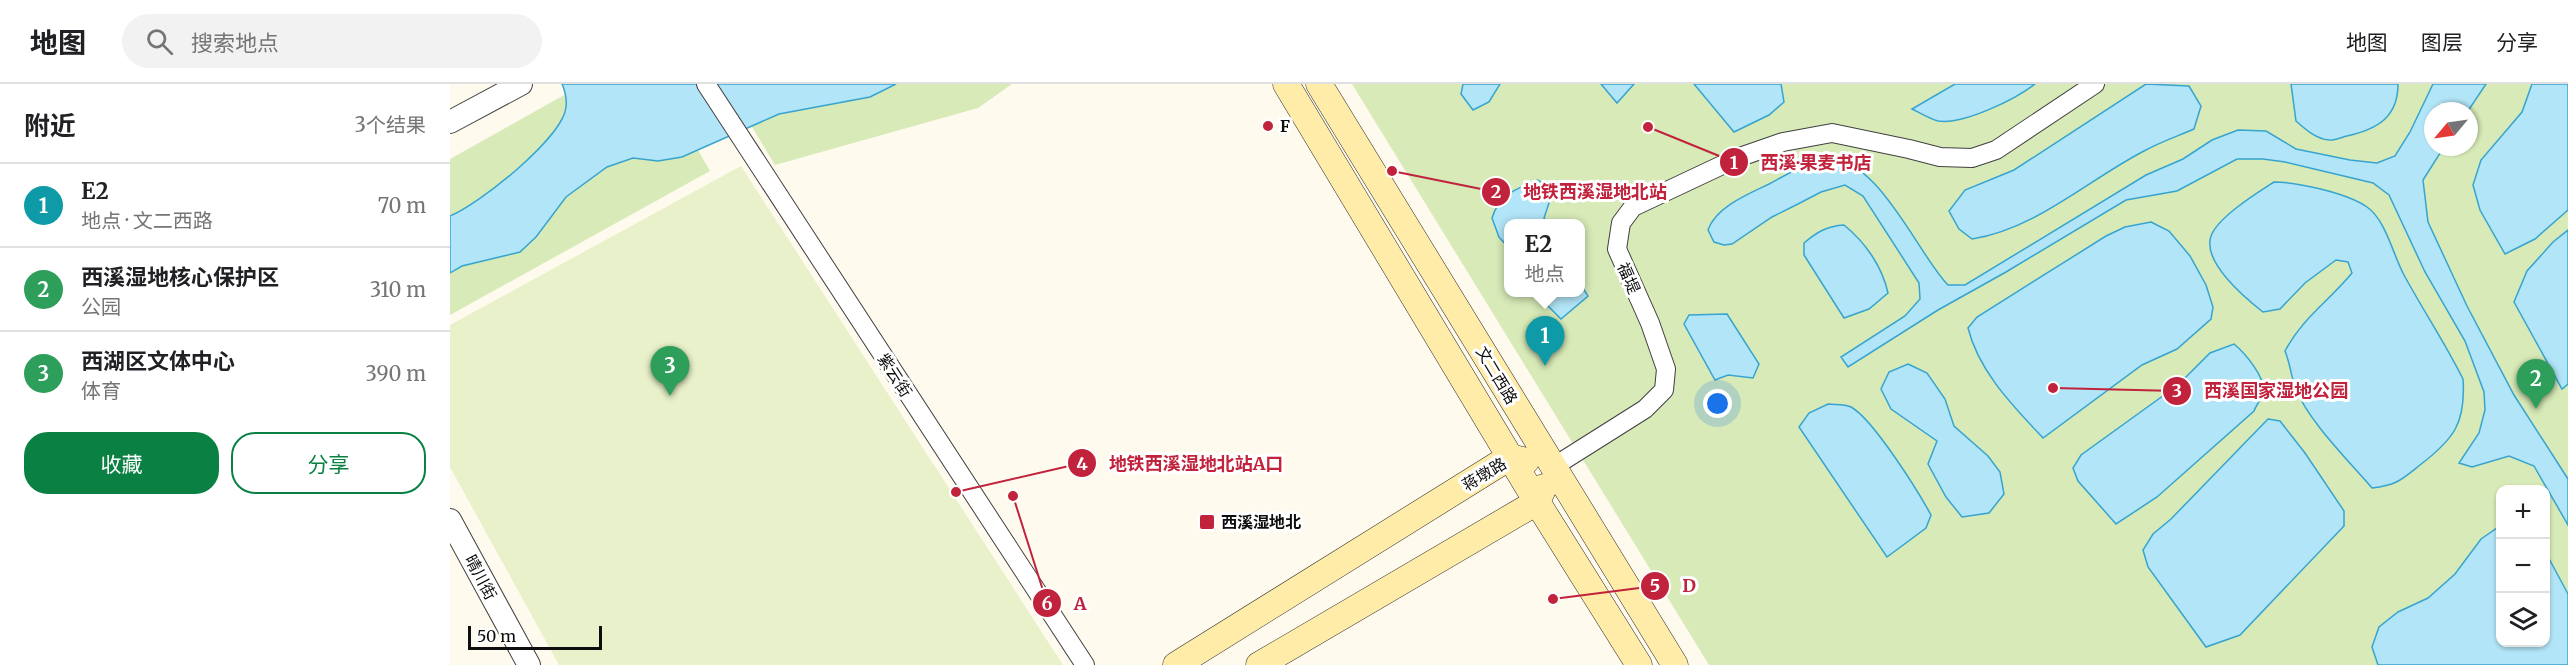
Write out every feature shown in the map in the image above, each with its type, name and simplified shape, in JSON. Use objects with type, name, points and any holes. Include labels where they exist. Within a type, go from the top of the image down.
[{"type":"main road","name":"文二西路","points":[[1286,84],[1537,502],[1639,665]]},
{"type":"main road","name":"文二西路","points":[[1319,84],[1675,665]]},
{"type":"main road","name":"蒋墩路","points":[[1176,665],[1510,457],[1553,467]]},
{"type":"main road","points":[[1259,665],[1537,502],[1553,467]]},
{"type":"street","points":[[450,122],[521,84]]},
{"type":"street","name":"紫云街","points":[[706,84],[1085,665]]},
{"type":"street","name":"福堤","points":[[1553,467],[1646,409],[1664,390],[1666,369],[1650,323],[1617,249],[1621,223],[1633,207],[1737,158],[1783,142],[1832,133],[1909,148],[1940,157],[1972,158],[1996,150],[2095,84]]},
{"type":"street","name":"晴川街","points":[[450,520],[529,665]]},
{"type":"green space","points":[[584,84],[660,84],[710,171],[450,315],[450,159]]},
{"type":"green space","points":[[726,84],[1012,84],[978,108],[775,165]]},
{"type":"green space","points":[[1352,84],[2568,84],[2568,665],[1709,665]]},
{"type":"green space","points":[[741,166],[1063,665],[559,665],[450,467],[450,325]]},
{"type":"water","points":[[562,84],[896,84],[870,97],[779,114],[682,157],[658,161],[633,158],[607,167],[566,197],[536,237],[520,252],[462,266],[450,273],[450,216],[480,199],[498,185],[551,136],[566,107]]},
{"type":"water","points":[[1463,84],[1500,84],[1489,102],[1473,110],[1461,94]]},
{"type":"water","points":[[1601,84],[1634,84],[1617,103]]},
{"type":"water","points":[[1694,84],[1781,84],[1784,102],[1769,115],[1734,132]]},
{"type":"water","points":[[1955,84],[2035,84],[1989,110],[1961,119],[1938,121],[1912,109]]},
{"type":"water","points":[[2146,84],[2189,86],[2201,106],[2194,129],[2144,151],[2061,202],[2018,225],[1995,234],[1972,239],[1959,229],[1949,211],[1965,190],[2014,170]]},
{"type":"water","points":[[2291,84],[2398,84],[2394,105],[2384,120],[2368,130],[2331,140],[2315,136],[2296,121]]},
{"type":"water","points":[[2433,84],[2486,84],[2474,102],[2424,102]]},
{"type":"water","points":[[2532,84],[2568,84],[2568,210],[2535,239],[2505,254],[2480,210],[2473,185],[2481,160],[2522,112]]},
{"type":"water","points":[[2424,103],[2424,156],[2438,156],[2423,180],[2428,222],[2467,306],[2514,395],[2568,479],[2568,525],[2550,494],[2550,485],[2545,485],[2534,466],[2509,456],[2472,467],[2459,463],[2479,433],[2485,410],[2484,392],[2465,341],[2425,272],[2389,195],[2373,183],[2285,162],[2237,159],[2177,191],[2126,200],[1938,310],[1848,367],[1841,357],[1905,316],[1920,299],[1919,283],[1863,196],[1845,185],[1821,192],[1772,217],[1732,244],[1724,245],[1714,242],[1708,230],[1725,208],[1796,170],[1824,160],[1843,162],[1861,172],[1878,188],[1948,285],[1965,285],[2146,175],[2183,159],[2212,140],[2238,130],[2266,131],[2296,149],[2377,163],[2395,156]]},
{"type":"water","points":[[1538,180],[1549,188],[1549,203],[1545,219],[1504,219],[1504,242],[1499,237],[1492,218],[1499,203],[1509,193]]},
{"type":"water","points":[[2274,182],[2308,186],[2335,193],[2358,202],[2374,213],[2384,229],[2404,275],[2463,379],[2460,419],[2449,438],[2432,456],[2393,483],[2372,488],[2329,440],[2301,400],[2285,351],[2300,328],[2352,273],[2348,262],[2336,260],[2305,283],[2280,309],[2263,312],[2236,289],[2213,257],[2210,246],[2211,236],[2221,221]]},
{"type":"water","points":[[2151,222],[2169,231],[2190,256],[2206,285],[2213,307],[2211,319],[2177,349],[2142,365],[2043,438],[1998,388],[1980,359],[1968,328],[1977,317],[2106,236],[2125,227]]},
{"type":"water","points":[[1844,225],[1872,255],[1882,273],[1888,293],[1869,309],[1844,318],[1804,255],[1804,243],[1822,230]]},
{"type":"water","points":[[2568,230],[2568,384],[2562,389],[2514,302],[2527,271],[2553,242]]},
{"type":"water","points":[[1585,291],[1588,296],[1561,319],[1541,297],[1585,297]]},
{"type":"water","points":[[1727,314],[1759,364],[1753,378],[1728,375],[1715,380],[1684,324],[1689,315]]},
{"type":"water","points":[[2234,344],[2244,353],[2262,381],[2263,393],[2254,411],[2157,497],[2116,524],[2078,481],[2073,468],[2081,455],[2178,385],[2210,353]]},
{"type":"water","points":[[1908,364],[1927,373],[1945,399],[1954,426],[1988,456],[2000,472],[2004,494],[1989,513],[1962,517],[1946,497],[1928,464],[1937,441],[1891,409],[1881,389],[1889,372]]},
{"type":"water","points":[[1828,404],[1851,407],[1860,414],[1883,440],[1931,515],[1926,528],[1887,557],[1799,427],[1809,413]]},
{"type":"water","points":[[2268,419],[2280,421],[2305,453],[2344,511],[2344,526],[2240,635],[2206,647],[2148,567],[2143,550],[2153,534],[2171,519]]},
{"type":"water","points":[[2496,529],[2496,647],[2550,647],[2550,560],[2568,594],[2568,665],[2378,665],[2372,647],[2379,627],[2398,612],[2428,598],[2455,574],[2481,539]]},
{"type":"place","name":"F","points":[[1268,126]]},
{"type":"place","name":"西溪·果麦书店","points":[[1648,127]]},
{"type":"place","name":"地铁西溪湿地北站","points":[[1392,171]]},
{"type":"place","name":"E2","points":[[1545,366]]},
{"type":"place","name":"西溪国家湿地公园","points":[[2053,388]]},
{"type":"place","name":"西湖区文体中心","points":[[670,396]]},
{"type":"place","name":"西溪湿地核心保护区","points":[[2536,409]]},
{"type":"place","name":"地铁西溪湿地北站A口","points":[[956,492]]},
{"type":"place","name":"A","points":[[1013,496]]},
{"type":"place","name":"西溪湿地北","points":[[1207,522]]},
{"type":"place","name":"D","points":[[1553,599]]}]
